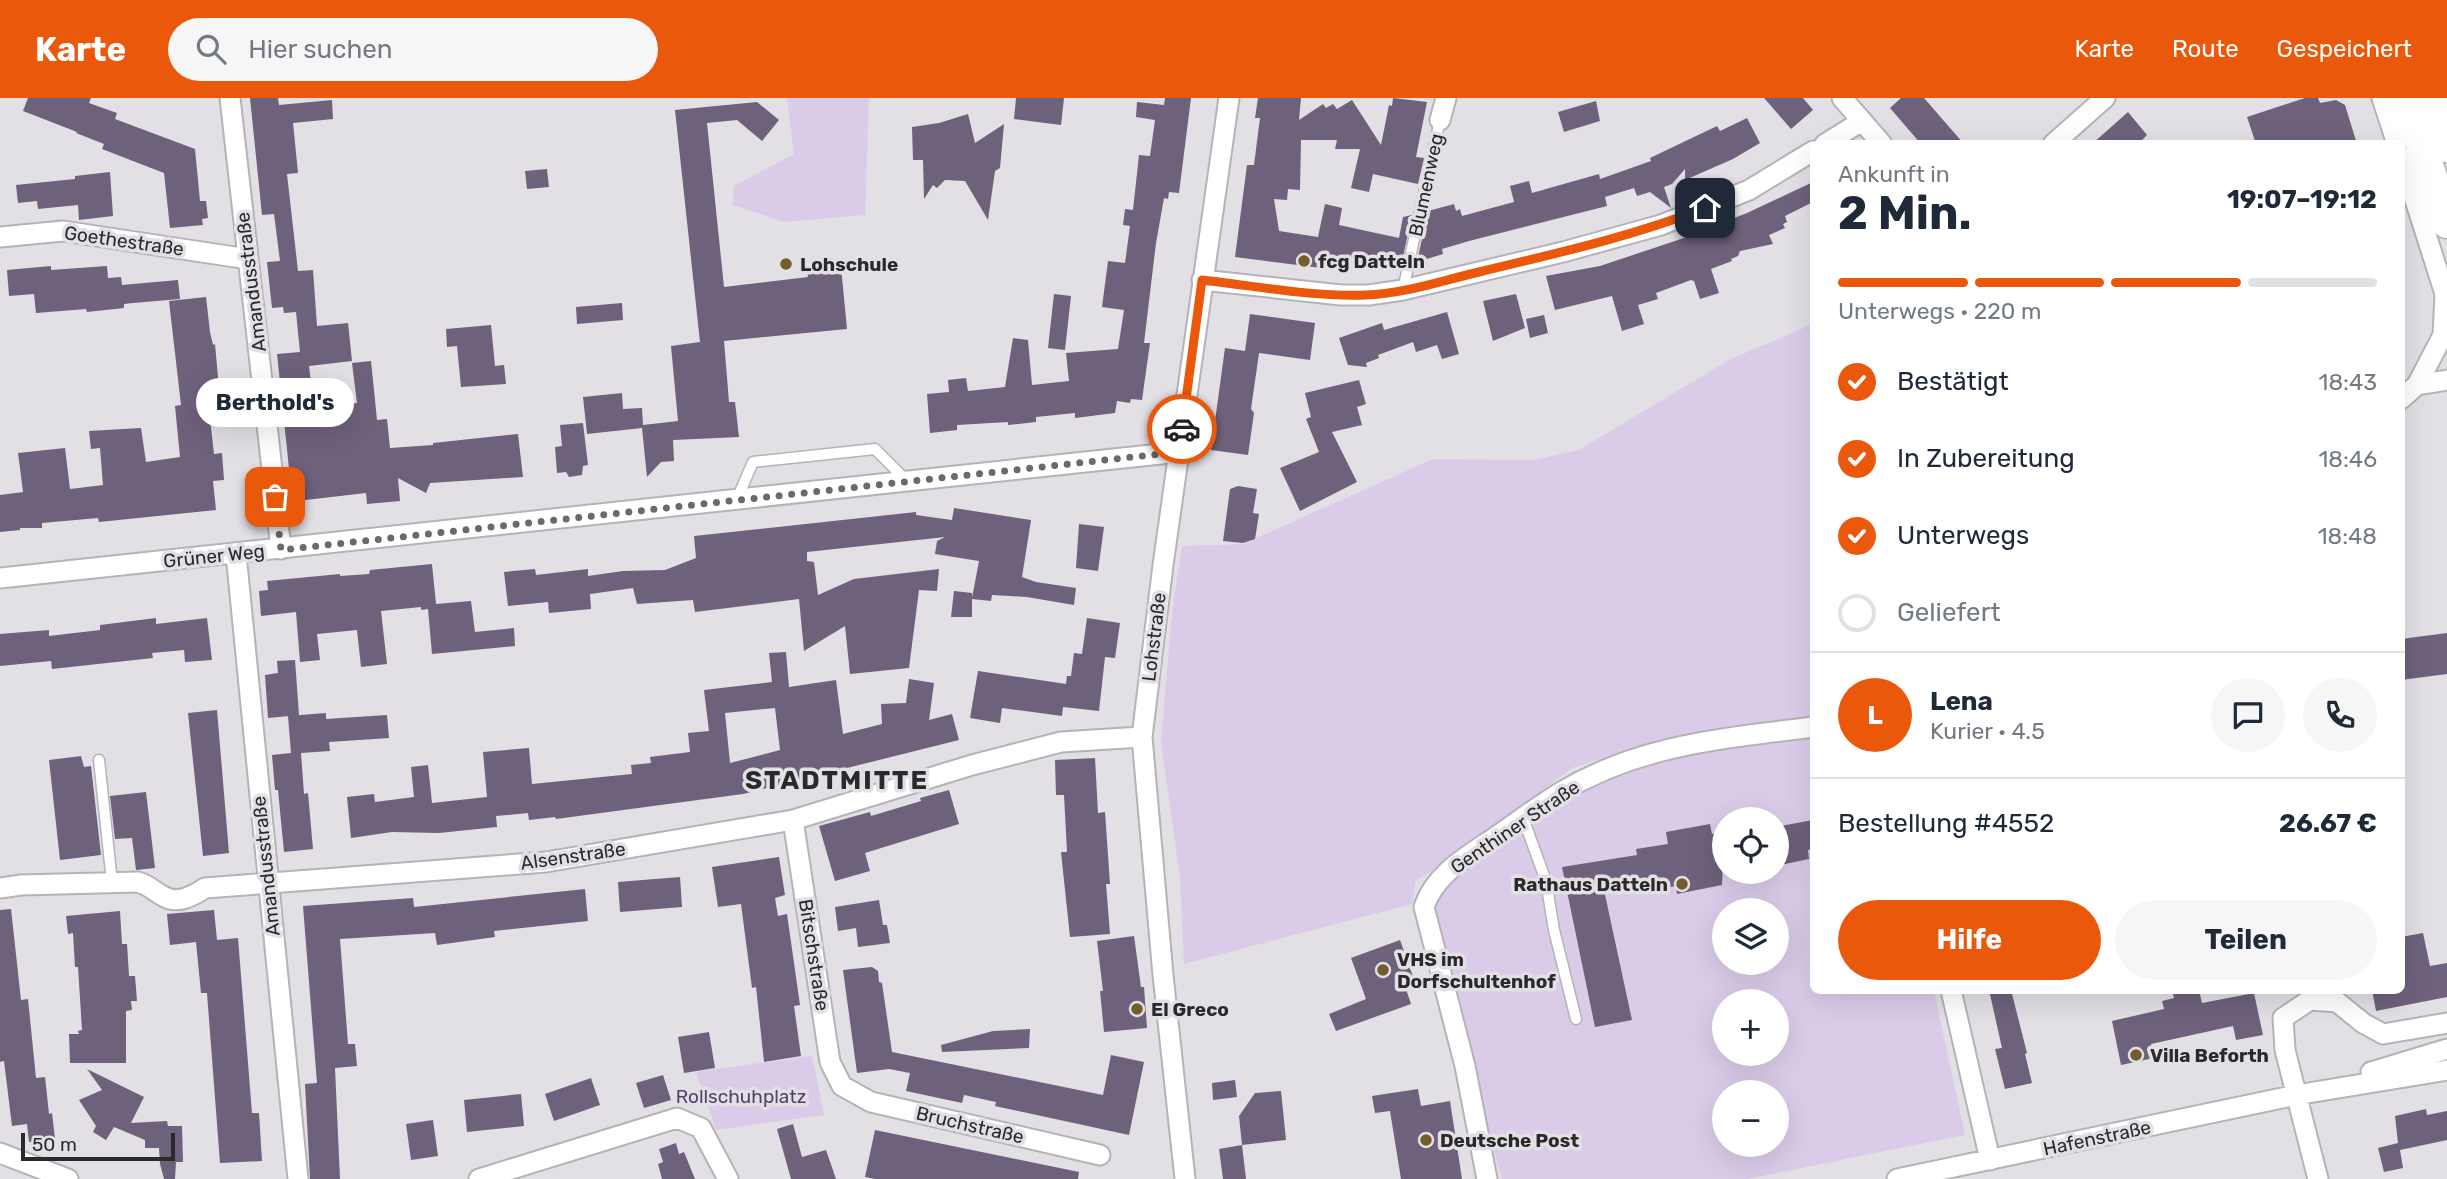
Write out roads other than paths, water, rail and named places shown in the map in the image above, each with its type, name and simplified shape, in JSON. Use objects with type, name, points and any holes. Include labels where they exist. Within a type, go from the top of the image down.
[{"type":"main road","points":[[2406,98],[2447,223]]},
{"type":"main road","points":[[2431,98],[2447,147]]},
{"type":"street","name":"Amandusstraße","points":[[230,98],[281,550]]},
{"type":"street","name":"Lohstraße","points":[[1185,1179],[1163,975],[1142,737],[1202,280],[1229,98]]},
{"type":"street","points":[[1440,120],[1446,98]]},
{"type":"street","points":[[1842,98],[1879,140]]},
{"type":"street","points":[[2058,140],[2105,98]]},
{"type":"street","points":[[2382,98],[2396,140]]},
{"type":"street","points":[[1831,140],[1862,121]]},
{"type":"street","points":[[1202,280],[1341,295],[1369,295],[1403,290],[1563,252],[1661,225],[1749,190],[1810,153]]},
{"type":"street","points":[[2405,169],[2445,294],[2445,341],[2417,385],[2405,396]]},
{"type":"street","name":"Goethestraße","points":[[0,237],[63,231],[248,259]]},
{"type":"street","points":[[2417,385],[2447,380]]},
{"type":"street","name":"Grüner Weg","points":[[0,578],[1179,452]]},
{"type":"street","name":"Amandusstraße","points":[[236,554],[298,1179]]},
{"type":"street","name":"Genthiner Straße","points":[[1486,1179],[1465,1066],[1424,908],[1429,892],[1439,878],[1560,792],[1603,771],[1673,747],[1729,736],[1810,727]]},
{"type":"street","name":"Alsenstraße","points":[[0,888],[138,882],[149,885],[164,898],[187,899],[205,888],[546,862],[793,820],[972,765],[1061,742],[1142,737]]},
{"type":"street","name":"Bitschstraße","points":[[793,820],[830,1062],[842,1086]]},
{"type":"street","points":[[1952,994],[1990,1160]]},
{"type":"street","points":[[2318,1179],[2285,1049],[2283,1017],[2310,1000],[2337,1002],[2363,1023],[2383,1034],[2447,1023]]},
{"type":"street","name":"Hafenstraße","points":[[2296,1095],[2447,1049]]},
{"type":"street","name":"Hafenstraße","points":[[1897,1179],[2296,1095],[2447,1070]]},
{"type":"street","name":"Bruchstraße","points":[[842,1086],[871,1102],[1100,1155]]},
{"type":"street","points":[[480,1179],[677,1118],[701,1128],[727,1179]]},
{"type":"street","points":[[0,1153],[68,1179]]},
{"type":"lane","name":"Blumenweg","points":[[1403,290],[1440,120]]},
{"type":"lane","points":[[737,500],[753,462],[875,449],[906,480]]},
{"type":"lane","points":[[99,760],[112,882]]},
{"type":"lane","points":[[1523,818],[1546,881],[1554,930],[1577,1019]]},
{"type":"place","name":"fcg Datteln","points":[[1304,261]]},
{"type":"place","name":"Lohschule","points":[[786,264]]},
{"type":"place","name":"Berthold's","points":[[275,497]]},
{"type":"place","name":"Rathaus Datteln","points":[[1682,884]]},
{"type":"place","name":"VHS im Dorfschultenhof","points":[[1383,970]]},
{"type":"place","name":"El Greco","points":[[1137,1009]]},
{"type":"place","name":"Villa Beforth","points":[[2136,1055]]},
{"type":"place","name":"Deutsche Post","points":[[1426,1140]]},
{"type":"district","name":"STADTMITTE","points":[[837,780]]},
{"type":"park label","name":"Rollschuhplatz","points":[[741,1096]]}]
